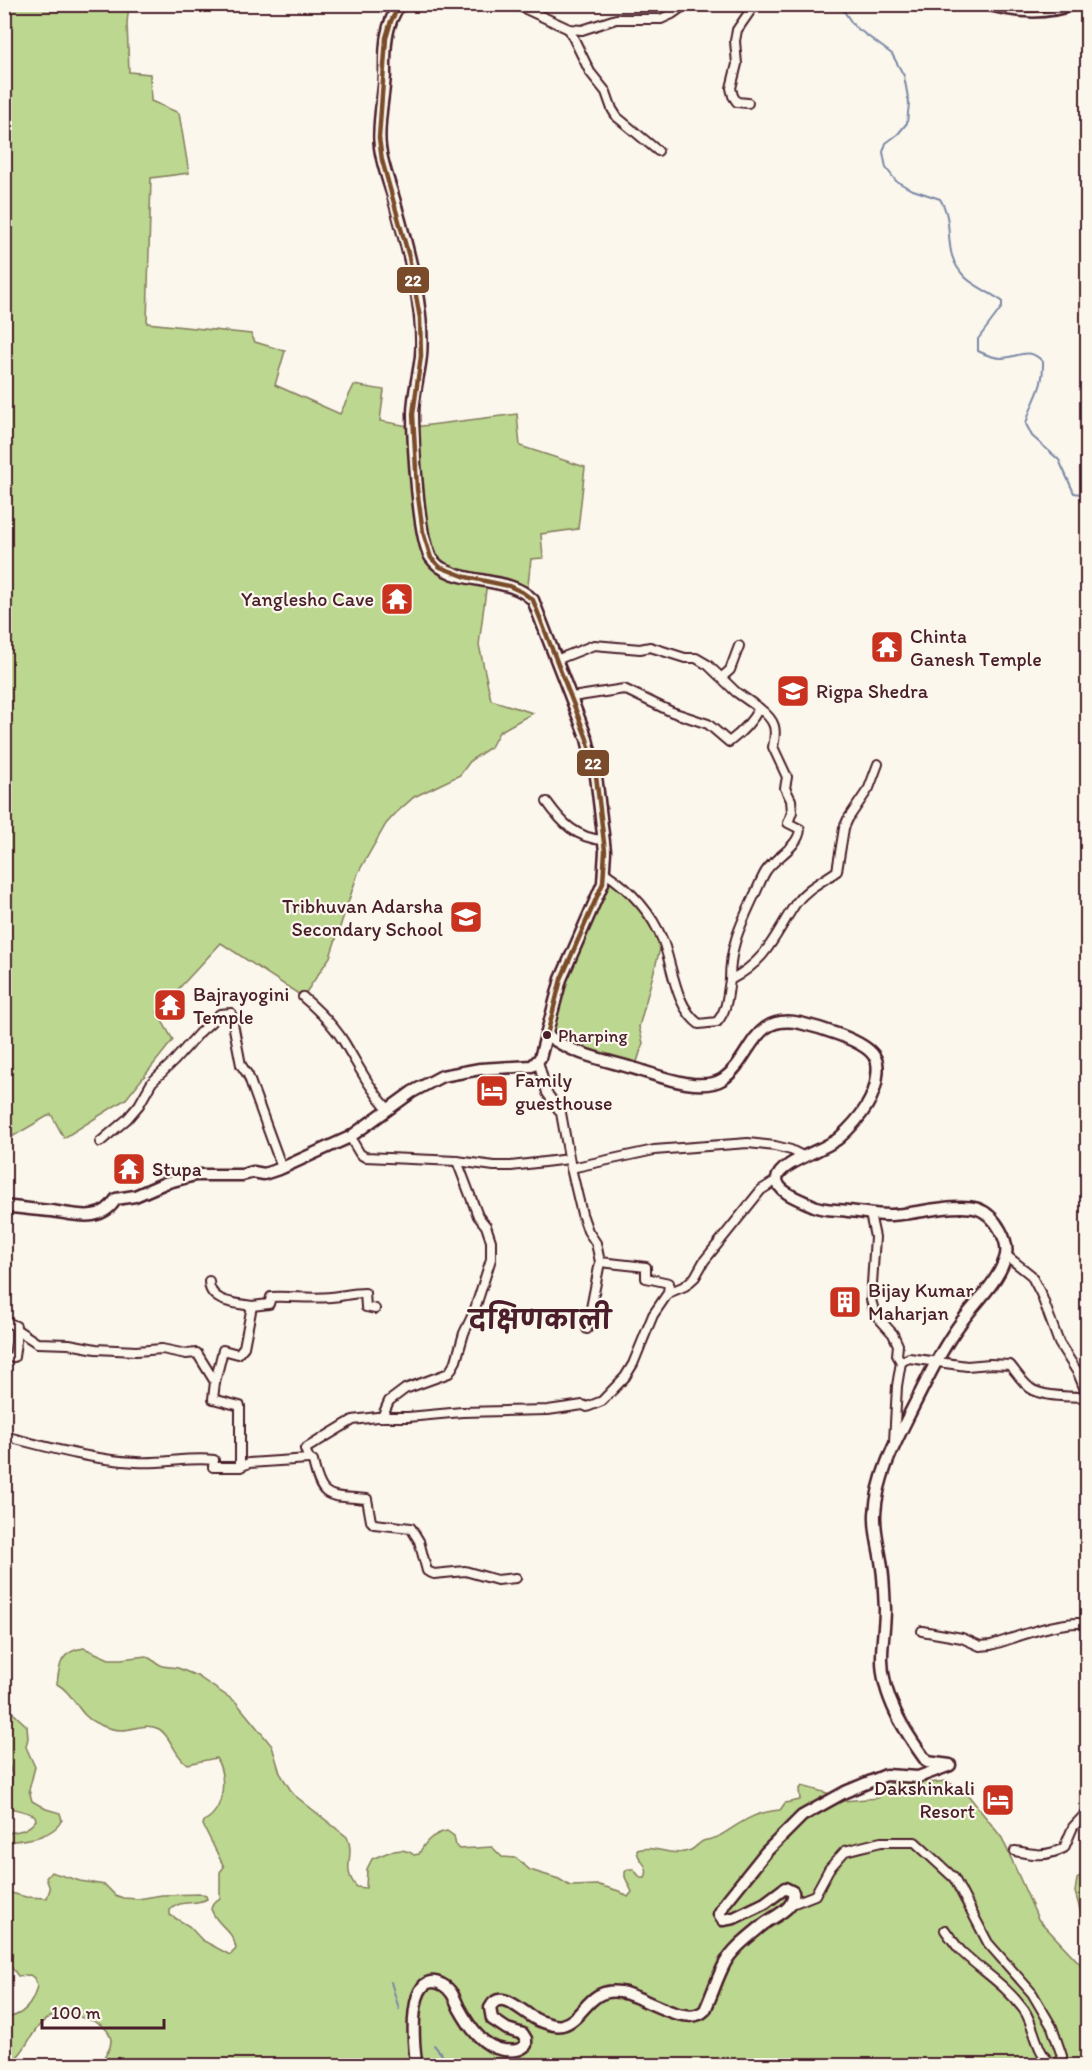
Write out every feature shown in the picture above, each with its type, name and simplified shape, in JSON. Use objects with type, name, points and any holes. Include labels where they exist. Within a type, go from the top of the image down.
[{"type":"main road","points":[[4,1206],[79,1216],[95,1214],[110,1208],[116,1199],[135,1196],[165,1183],[195,1175],[230,1175],[253,1172],[264,1174],[350,1137],[428,1082],[442,1076],[480,1069],[527,1067],[538,1061],[561,979],[603,883],[603,840],[596,776],[587,739],[534,600],[527,593],[513,587],[446,570],[430,558],[425,542],[418,490],[413,413],[422,332],[408,250],[380,147],[386,40],[393,15],[400,4]]},
{"type":"main road","points":[[987,4],[1005,9],[1033,12],[1072,4]]},
{"type":"main road","points":[[417,2066],[413,2041],[413,2016],[419,1994],[429,1984],[438,1983],[446,1988],[479,2037],[492,2047],[507,2050],[522,2049],[526,2041],[523,2034],[507,2030],[492,2019],[490,2008],[494,2002],[499,2000],[511,2002],[536,2020],[558,2025],[568,2023],[592,2000],[609,1992],[630,1994],[679,2015],[697,2016],[705,2010],[730,1954],[765,1923],[792,1904],[793,1892],[785,1887],[768,1901],[734,1918],[723,1920],[719,1914],[724,1903],[773,1844],[805,1814],[845,1792],[885,1775],[921,1776],[950,1765],[927,1762],[921,1754],[904,1730],[884,1677],[882,1658],[885,1612],[882,1567],[875,1533],[875,1510],[879,1488],[894,1445],[934,1363],[954,1331],[996,1277],[1006,1256],[1005,1244],[998,1227],[991,1218],[978,1209],[938,1209],[890,1215],[822,1210],[782,1188],[777,1180],[778,1174],[803,1156],[822,1149],[838,1139],[867,1108],[877,1084],[878,1069],[875,1057],[867,1048],[854,1041],[799,1023],[781,1021],[767,1025],[722,1079],[708,1084],[662,1077],[594,1058],[560,1045],[547,1035]]},
{"type":"street","points":[[456,4],[467,4]]},
{"type":"street","points":[[515,4],[569,28],[582,30],[616,19],[661,19],[686,4]]},
{"type":"street","points":[[748,104],[737,102],[731,88],[737,64],[735,41],[737,30],[755,4]]},
{"type":"street","points":[[569,28],[590,72],[606,92],[617,117],[658,151]]},
{"type":"street","points":[[556,660],[594,645],[640,649],[650,647],[685,658],[696,658],[722,677],[736,692],[766,713],[774,726],[777,735],[773,747],[787,777],[785,788],[791,800],[792,812],[788,823],[800,829],[793,844],[766,870],[758,886],[733,945],[726,1005],[724,1014],[717,1022],[699,1024],[692,1019],[685,1009],[663,941],[651,917],[630,891],[604,872]]},
{"type":"street","points":[[722,677],[730,670],[739,646]]},
{"type":"street","points":[[572,697],[624,688],[672,712],[708,724],[729,742],[741,732],[759,708]]},
{"type":"street","points":[[730,980],[748,971],[760,959],[797,902],[820,881],[837,871],[844,828],[869,788],[878,764]]},
{"type":"street","points":[[547,802],[562,822],[573,830],[593,840],[603,840]]},
{"type":"street","points":[[303,997],[322,1013],[344,1041],[359,1070],[388,1109]]},
{"type":"street","points":[[100,1142],[127,1119],[139,1105],[152,1082],[201,1031],[220,1014],[231,1014],[241,1065],[248,1075],[282,1168]]},
{"type":"street","points":[[538,1061],[547,1093],[561,1113],[582,1214],[588,1231],[596,1243],[600,1262],[587,1329]]},
{"type":"street","points":[[350,1137],[360,1154],[365,1157],[458,1161],[494,1166],[570,1163],[654,1150],[748,1143],[775,1146],[803,1156]]},
{"type":"street","points":[[382,1417],[389,1401],[405,1389],[449,1373],[456,1361],[491,1259],[491,1241],[486,1226],[478,1216],[458,1161]]},
{"type":"street","points":[[668,1293],[685,1286],[694,1277],[704,1261],[761,1190],[777,1180]]},
{"type":"street","points":[[870,1214],[875,1237],[871,1300],[875,1314],[893,1334],[898,1345],[897,1355],[901,1362],[897,1386],[894,1445]]},
{"type":"street","points":[[1006,1256],[1031,1275],[1041,1294],[1059,1343],[1088,1392]]},
{"type":"street","points":[[516,1578],[497,1580],[465,1571],[434,1574],[427,1571],[418,1541],[411,1528],[374,1524],[371,1521],[367,1499],[329,1495],[321,1488],[313,1461],[309,1459],[305,1449],[353,1420],[462,1412],[548,1410],[587,1407],[602,1401],[629,1370],[653,1315],[668,1293],[669,1283],[646,1278],[646,1267],[600,1262]]},
{"type":"street","points":[[209,1281],[209,1289],[215,1297],[228,1302],[252,1306],[269,1304],[272,1297],[332,1297],[347,1293],[365,1293],[366,1307],[375,1309]]},
{"type":"street","points":[[240,1467],[240,1406],[213,1399],[223,1350],[238,1354],[244,1347],[252,1306]]},
{"type":"street","points":[[4,1321],[16,1326],[16,1329],[37,1343],[69,1344],[96,1349],[136,1351],[162,1349],[186,1354],[197,1353],[215,1382]]},
{"type":"street","points":[[4,1358],[14,1357],[16,1329]]},
{"type":"street","points":[[901,1362],[909,1358],[967,1366],[1010,1365],[1036,1392],[1066,1397],[1088,1397]]},
{"type":"street","points":[[4,1436],[100,1458],[136,1462],[200,1458],[214,1460],[213,1467],[240,1467],[249,1463],[309,1459]]},
{"type":"street","points":[[922,1632],[962,1638],[980,1646],[991,1645],[1063,1624],[1080,1622],[1088,1624]]},
{"type":"street","points":[[1015,1851],[1050,1854],[1064,1848],[1073,1827],[1088,1811]]},
{"type":"street","points":[[792,1904],[814,1895],[829,1869],[845,1851],[881,1842],[915,1842],[954,1878],[988,1943],[1032,1993],[1052,2027],[1062,2056],[1059,2062],[1055,2064],[1046,2060],[1025,2011],[998,1981],[962,1952],[945,1930]]},
{"type":"green space","points":[[4,5],[129,5],[127,23],[129,72],[150,74],[151,101],[179,113],[189,173],[151,178],[147,323],[251,334],[255,342],[285,351],[275,385],[340,414],[354,385],[384,390],[380,421],[414,427],[517,414],[520,446],[585,467],[578,529],[541,534],[543,558],[531,559],[527,593],[487,582],[479,645],[491,700],[533,713],[499,732],[491,747],[471,760],[460,775],[414,797],[386,824],[358,873],[330,957],[303,997],[221,943],[157,1012],[173,1040],[126,1099],[64,1138],[51,1114],[5,1141]]},
{"type":"green space","points":[[604,872],[651,917],[661,945],[639,1027],[643,1043],[637,1062],[563,1042],[547,1035]]},
{"type":"green space","points":[[84,1648],[109,1659],[146,1656],[162,1666],[178,1668],[197,1676],[236,1702],[272,1746],[280,1773],[293,1794],[347,1837],[350,1850],[350,1874],[357,1887],[366,1888],[367,1869],[372,1859],[399,1850],[414,1855],[419,1854],[430,1839],[447,1831],[454,1836],[459,1849],[492,1847],[502,1857],[516,1858],[530,1870],[559,1879],[570,1886],[599,1885],[619,1891],[628,1897],[632,1892],[625,1872],[633,1869],[641,1878],[645,1878],[646,1873],[637,1850],[650,1848],[675,1853],[690,1850],[749,1818],[780,1810],[785,1803],[800,1800],[799,1790],[802,1786],[827,1793],[843,1801],[878,1798],[889,1784],[905,1780],[929,1783],[946,1781],[965,1791],[1002,1838],[1038,1919],[1087,1971],[1087,2065],[96,2065],[109,2050],[111,2043],[107,2030],[93,2021],[60,2014],[42,2022],[14,2060],[5,2065],[5,2018],[17,2015],[27,2008],[37,1986],[30,1975],[18,1976],[5,1959],[4,1891],[26,1897],[47,1898],[50,1889],[46,1878],[51,1872],[80,1881],[105,1885],[115,1895],[123,1898],[201,1894],[207,1899],[178,1905],[170,1910],[170,1915],[189,1926],[202,1940],[230,1955],[236,1949],[232,1936],[217,1920],[211,1909],[213,1903],[220,1898],[220,1872],[224,1867],[203,1825],[216,1809],[222,1792],[222,1774],[216,1758],[187,1764],[179,1756],[167,1736],[159,1729],[145,1726],[127,1730],[116,1729],[102,1726],[85,1715],[68,1693],[57,1684],[60,1665],[66,1655]]},
{"type":"green space","points":[[5,1700],[13,1713],[27,1726],[26,1747],[35,1767],[29,1790],[32,1801],[46,1809],[60,1813],[62,1820],[45,1835],[5,1842],[5,1833],[26,1829],[36,1820],[32,1814],[9,1808],[6,1804],[5,1800],[12,1779],[5,1756]]},
{"type":"green space","points":[[1087,1869],[1087,1934],[1075,1892],[1077,1879]]},
{"type":"waterway","points":[[839,4],[854,26],[892,54],[904,76],[909,103],[907,123],[886,143],[883,152],[886,168],[896,181],[910,189],[940,199],[945,209],[950,249],[958,268],[969,281],[1002,301],[1002,307],[978,339],[978,351],[999,358],[1028,353],[1043,362],[1042,380],[1026,424],[1032,436],[1059,460],[1074,493],[1088,495]]},
{"type":"waterway","points":[[391,1982],[399,2009]]},
{"type":"waterway","points":[[434,2045],[451,2066]]},
{"type":"transit line","name":"22","points":[[400,4],[391,21],[386,38],[379,138],[382,160],[409,257],[420,318],[421,356],[413,414],[417,489],[423,532],[431,558],[440,567],[466,577],[509,586],[533,600],[587,739],[596,776],[605,851],[603,883],[561,979],[547,1035]]},
{"type":"transit line","name":"22","points":[[989,4],[1030,11],[1071,4]]},
{"type":"place","name":"Yanglesho Cave","points":[[397,599]]},
{"type":"place","name":"Chinta Ganesh Temple","points":[[887,647]]},
{"type":"place","name":"Rigpa Shedra","points":[[793,691]]},
{"type":"place","name":"Tribhuvan Adarsha Secondary School","points":[[466,917]]},
{"type":"place","name":"Bajrayogini Temple","points":[[170,1005]]},
{"type":"place","name":"Pharping","points":[[547,1035]]},
{"type":"place","name":"Family guesthouse","points":[[492,1091]]},
{"type":"place","name":"Stupa","points":[[129,1169]]},
{"type":"place","name":"Bijay Kumar Maharjan","points":[[845,1302]]},
{"type":"place","name":"Dakshinkali Resort","points":[[998,1800]]},
{"type":"district","name":"दक्षि‍णकाली","points":[[540,1320]]}]
